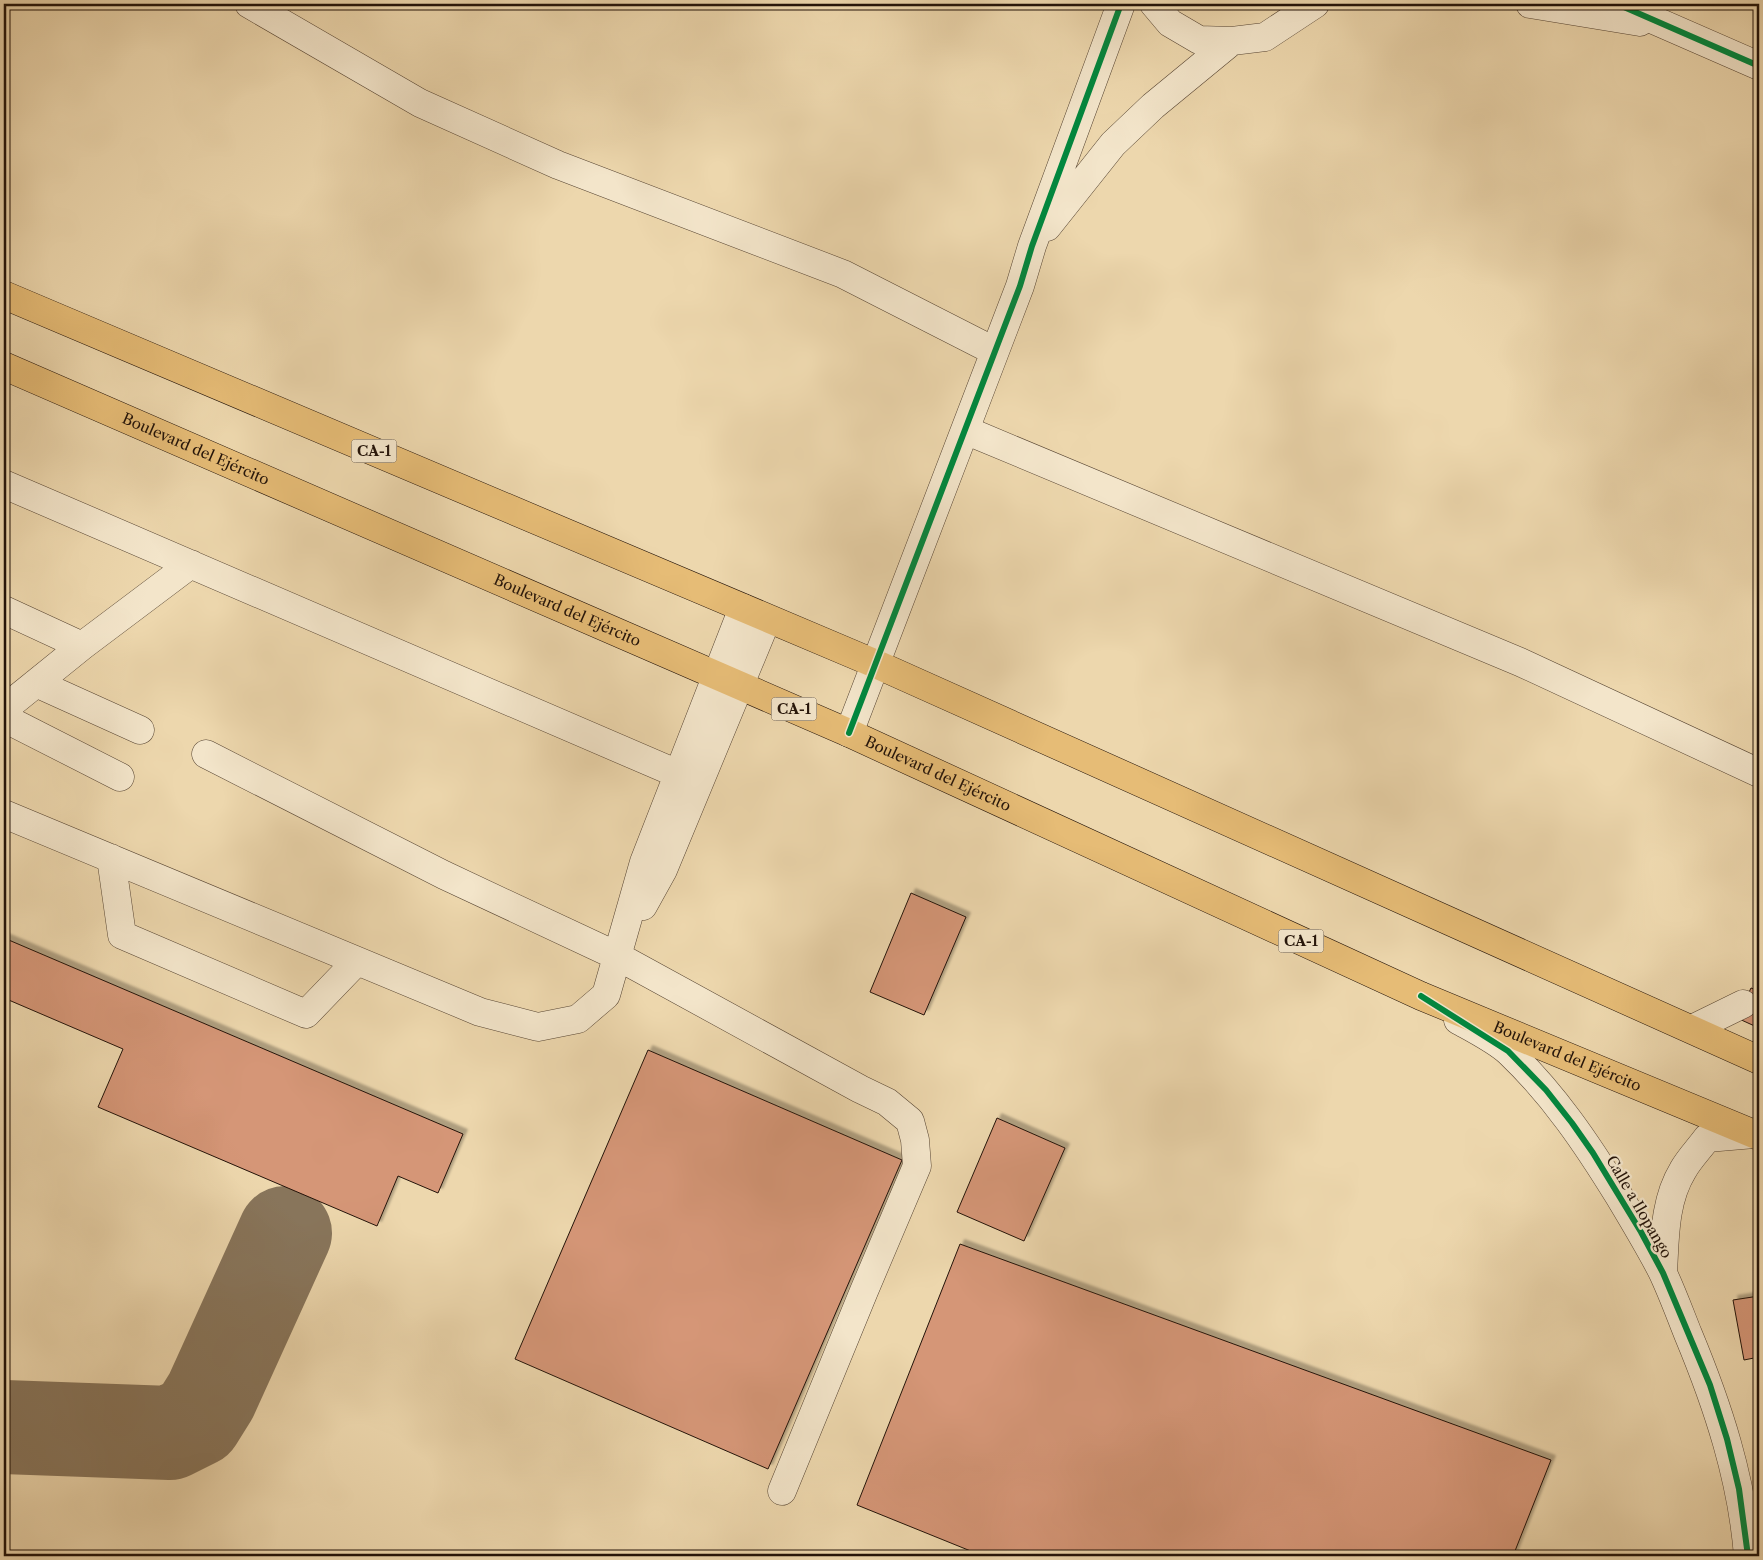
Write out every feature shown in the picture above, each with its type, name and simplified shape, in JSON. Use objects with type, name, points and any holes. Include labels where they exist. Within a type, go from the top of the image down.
[{"type":"highway","name":"CA-1","points":[[4,295],[876,664],[1759,1060]]},
{"type":"highway","name":"Boulevard del Ejército","points":[[4,366],[849,733],[1421,996],[1757,1135]]},
{"type":"street","points":[[249,4],[420,103],[558,165],[843,274],[994,351]]},
{"type":"street","points":[[849,733],[1020,286],[1032,246],[1121,4]]},
{"type":"street","points":[[1154,4],[1170,22],[1199,40],[1232,41],[1265,37],[1315,4]]},
{"type":"street","points":[[1530,4],[1667,27]]},
{"type":"street","points":[[1617,4],[1759,66]]},
{"type":"street","points":[[1032,246],[1113,144],[1153,106],[1232,41]]},
{"type":"street","points":[[965,430],[1520,662],[1759,773]]},
{"type":"street","points":[[4,484],[689,779]]},
{"type":"street","points":[[4,709],[82,646],[191,564]]},
{"type":"street","points":[[4,610],[82,646]]},
{"type":"street","points":[[4,814],[480,1012],[538,1027],[578,1019],[606,994],[617,956],[663,870],[689,779],[755,613]]},
{"type":"street","points":[[36,683],[140,730]]},
{"type":"street","points":[[4,718],[120,777]]},
{"type":"street","points":[[206,754],[444,876],[617,956],[887,1102],[910,1121],[915,1140],[918,1166],[860,1300],[782,1491]]},
{"type":"street","points":[[111,858],[122,935],[306,1014],[357,961]]},
{"type":"street","name":"Calle a Ilopango","points":[[1421,996],[1508,1051],[1546,1090],[1593,1153],[1641,1232],[1663,1273],[1710,1385],[1727,1439],[1739,1489],[1748,1556]]},
{"type":"street","points":[[1692,1029],[1743,1004]]},
{"type":"street","name":"Calle a Ilopango","points":[[1663,1273],[1666,1219],[1673,1192],[1683,1170],[1707,1138],[1757,1135]]},
{"type":"building","points":[[911,893],[966,917],[924,1015],[870,992]]},
{"type":"building","points":[[4,938],[463,1134],[438,1193],[398,1176],[377,1226],[98,1107],[123,1049],[4,998]]},
{"type":"building","points":[[1751,988],[1759,991],[1759,1028],[1737,1018]]},
{"type":"building","points":[[648,1050],[902,1160],[768,1469],[515,1359]]},
{"type":"building","points":[[997,1118],[1065,1148],[1024,1241],[957,1212]]},
{"type":"building","points":[[960,1244],[1551,1460],[1513,1556],[983,1556],[857,1505]]},
{"type":"building","points":[[1759,1296],[1759,1357],[1744,1360],[1733,1300]]},
{"type":"taxiway","points":[[4,1427],[170,1433],[196,1420],[211,1396],[285,1233]]},
{"type":"cycle path","points":[[849,733],[1020,286],[1032,246],[1121,4]]},
{"type":"cycle path","points":[[1617,4],[1759,66]]},
{"type":"cycle path","points":[[1421,996],[1508,1051],[1546,1090],[1593,1153],[1641,1232],[1663,1273],[1710,1385],[1727,1439],[1739,1489],[1748,1556]]}]
